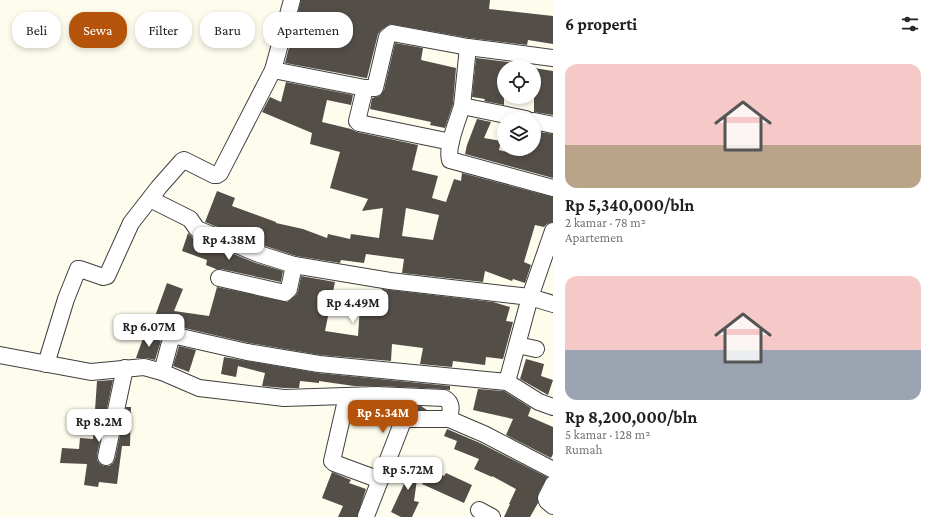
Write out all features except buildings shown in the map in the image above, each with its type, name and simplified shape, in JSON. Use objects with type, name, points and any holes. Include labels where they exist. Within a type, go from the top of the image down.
[{"type":"street","points":[[46,364],[66,299],[78,269],[103,277],[107,276],[131,223],[184,160],[214,175],[220,173],[273,70],[292,0]]},
{"type":"street","points":[[273,70],[372,89],[376,87],[387,37],[392,33],[468,47],[553,58]]},
{"type":"street","points":[[468,47],[462,106],[448,155],[450,160],[553,188]]},
{"type":"street","points":[[365,88],[357,121],[359,123],[451,142]]},
{"type":"street","points":[[462,106],[497,113]]},
{"type":"street","points":[[541,122],[553,125]]},
{"type":"street","points":[[150,199],[190,219],[197,229],[259,254],[294,264],[390,281],[530,297],[553,304]]},
{"type":"street","points":[[507,382],[530,297],[553,231]]},
{"type":"street","points":[[219,278],[285,293],[289,289],[294,264]]},
{"type":"street","points":[[155,328],[172,335],[247,352],[320,364],[507,382],[540,402],[553,407]]},
{"type":"street","points":[[162,372],[172,335]]},
{"type":"street","points":[[517,345],[536,350]]},
{"type":"street","points":[[0,355],[91,372],[125,368],[144,368],[162,372],[199,388],[284,398],[376,395],[444,398],[448,400],[451,405],[449,420]]},
{"type":"street","points":[[106,457],[125,368]]},
{"type":"street","points":[[347,396],[332,461],[380,480]]},
{"type":"street","points":[[366,516],[403,421],[409,419],[449,420],[484,434],[553,470]]},
{"type":"street","points":[[553,484],[546,498],[547,501],[553,506]]}]
